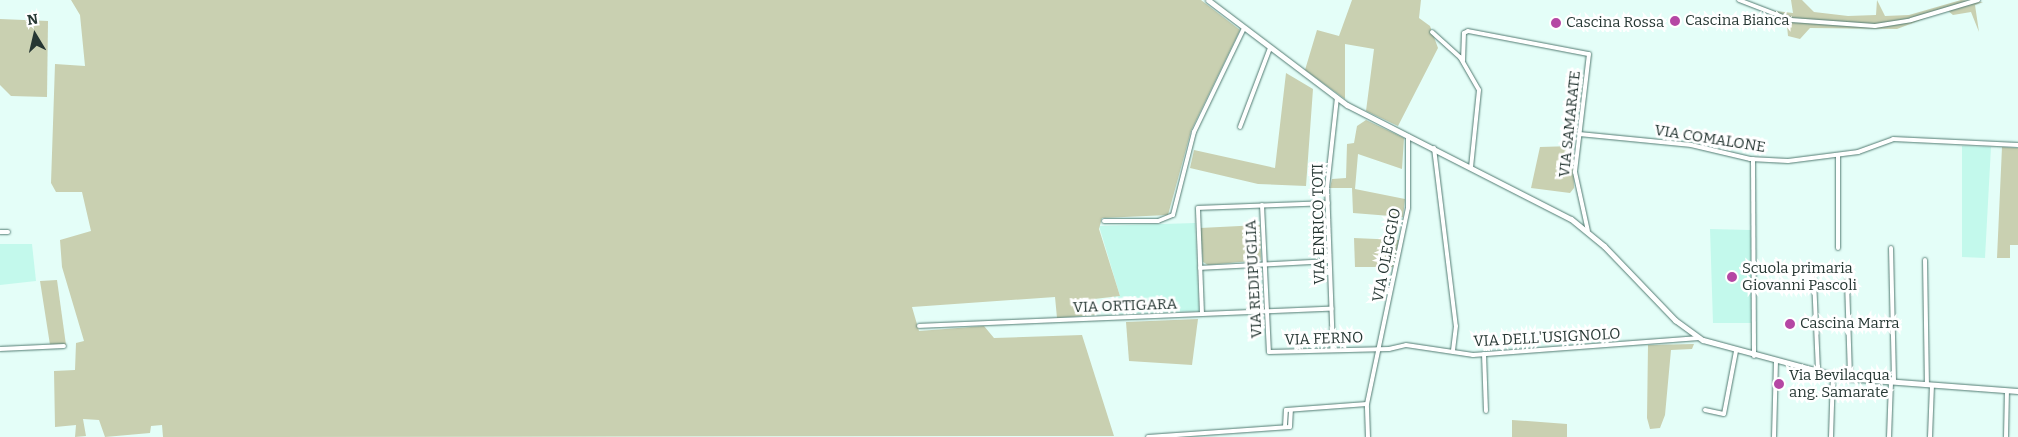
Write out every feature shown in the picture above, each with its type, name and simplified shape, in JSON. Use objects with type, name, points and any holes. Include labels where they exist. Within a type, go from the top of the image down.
[{"type":"street","name":"VIA SAMARATE","points":[[1208,0],[1337,98],[1408,136],[1549,205],[1588,231],[1675,320],[1699,338],[1754,356],[1850,378],[1929,386],[2018,391]]},
{"type":"street","points":[[1739,0],[1792,20],[1859,26],[1892,24],[1978,0]]},
{"type":"street","points":[[1104,221],[1158,221],[1173,215],[1196,128],[1244,28]]},
{"type":"street","name":"VIA SAMARATE","points":[[1463,61],[1464,33],[1468,31],[1587,53],[1590,56],[1579,134],[1576,185],[1588,231]]},
{"type":"street","name":"VIA SAMARATE","points":[[1432,32],[1463,61],[1480,94],[1471,166]]},
{"type":"street","points":[[1240,127],[1270,48]]},
{"type":"street","name":"VIA ENRICO TOTI","points":[[1333,350],[1328,203],[1337,98]]},
{"type":"street","name":"VIA COMALONE","points":[[1579,134],[1691,145],[1753,159],[1801,161],[1867,150],[1893,139],[2018,145]]},
{"type":"street","name":"VIA OLEGGIO","points":[[1380,349],[1408,205],[1408,136]]},
{"type":"street","points":[[1434,148],[1456,326],[1453,352]]},
{"type":"street","points":[[1838,155],[1838,248]]},
{"type":"street","points":[[1753,159],[1754,356]]},
{"type":"street","points":[[1202,314],[1198,208],[1328,203]]},
{"type":"street","name":"VIA REDIPUGLIA","points":[[1262,205],[1269,352]]},
{"type":"street","points":[[0,232],[8,232]]},
{"type":"street","points":[[1889,437],[1892,382],[1891,248]]},
{"type":"street","points":[[1926,260],[1930,437]]},
{"type":"street","points":[[1200,268],[1330,261]]},
{"type":"street","points":[[1814,279],[1818,372]]},
{"type":"street","points":[[1846,281],[1850,378]]},
{"type":"street","name":"VIA ORTIGARA","points":[[919,326],[1332,309]]},
{"type":"street","name":"VIA DELL'USIGNOLO","points":[[1380,349],[1406,344],[1453,352],[1484,354],[1699,338]]},
{"type":"street","points":[[0,349],[64,346]]},
{"type":"street","points":[[1368,437],[1367,404],[1380,349]]},
{"type":"street","name":"VIA FERNO","points":[[1269,352],[1380,349]]},
{"type":"street","points":[[1706,410],[1724,414],[1736,351]]},
{"type":"street","points":[[1484,354],[1486,411]]},
{"type":"street","points":[[1774,437],[1776,361]]},
{"type":"street","points":[[1831,437],[1832,375]]},
{"type":"street","points":[[2006,437],[2007,391]]},
{"type":"street","points":[[1148,437],[1285,427],[1291,426],[1291,410],[1367,404]]},
{"type":"shaded area","points":[[71,0],[1201,0],[1240,30],[1191,131],[1168,215],[1102,218],[1099,229],[1120,296],[1094,299],[1095,315],[1057,318],[1055,297],[912,307],[919,331],[984,326],[994,338],[1082,335],[1114,436],[163,437],[162,425],[151,426],[150,433],[105,437],[99,420],[83,419],[86,436],[75,437],[76,425],[55,427],[54,371],[75,370],[76,343],[84,341],[62,267],[60,240],[91,231],[82,192],[56,192],[51,183],[55,64],[85,66],[80,15]]},
{"type":"shaded area","points":[[1352,0],[1421,0],[1419,18],[1430,26],[1438,48],[1398,126],[1366,111],[1374,49],[1345,44],[1345,99],[1305,70],[1317,30],[1339,36]]},
{"type":"shaded area","points":[[1791,0],[1802,0],[1814,12],[1848,16],[1876,15],[1877,0],[1885,16],[1909,15],[1961,0],[1983,2],[1975,5],[1979,32],[1971,12],[1953,15],[1947,10],[1897,29],[1810,28],[1800,39],[1788,36],[1786,16],[1766,10],[1793,13]]},
{"type":"shaded area","points":[[0,19],[48,21],[47,97],[11,96],[0,85]]},
{"type":"shaded area","points":[[1286,73],[1313,89],[1306,186],[1258,184],[1190,168],[1194,150],[1275,168]]},
{"type":"shaded area","points":[[1366,120],[1404,138],[1402,169],[1358,154],[1355,189],[1405,199],[1403,217],[1353,213],[1352,188],[1330,188],[1332,179],[1346,178],[1347,144],[1354,143],[1357,126]]},
{"type":"shaded area","points":[[1573,146],[1574,188],[1570,193],[1531,188],[1540,147]]},
{"type":"shaded area","points":[[1962,146],[1991,147],[1985,258],[1962,257]]},
{"type":"shaded area","points":[[2002,147],[2018,148],[2018,245],[2010,245],[2010,258],[1997,258]]},
{"type":"shaded area","points":[[1195,223],[1199,311],[1114,314],[1114,296],[1120,296],[1099,226]]},
{"type":"shaded area","points":[[1260,225],[1261,260],[1208,265],[1203,262],[1200,228]]},
{"type":"shaded area","name":"Scuola primaria Giovanni Pascoli","points":[[1710,229],[1751,230],[1751,323],[1713,323]]},
{"type":"shaded area","points":[[1354,238],[1399,240],[1393,267],[1355,267]]},
{"type":"shaded area","points":[[0,244],[32,244],[36,281],[0,285]]},
{"type":"shaded area","points":[[57,280],[66,345],[50,345],[40,281]]},
{"type":"shaded area","points":[[1198,319],[1192,365],[1129,361],[1126,322]]},
{"type":"shaded area","points":[[1694,344],[1692,349],[1671,350],[1665,415],[1660,428],[1650,429],[1647,418],[1648,345]]},
{"type":"shaded area","points":[[1512,420],[1567,424],[1567,437],[1512,437]]},
{"type":"place","name":"Cascina Bianca","points":[[1675,21]]},
{"type":"place","name":"Cascina Rossa","points":[[1556,23]]},
{"type":"place","name":"Scuola primaria Giovanni Pascoli","points":[[1732,277]]},
{"type":"place","name":"Cascina Marra","points":[[1790,324]]},
{"type":"place","name":"Via Bevilacqua ang. Samarate","points":[[1779,384]]}]
